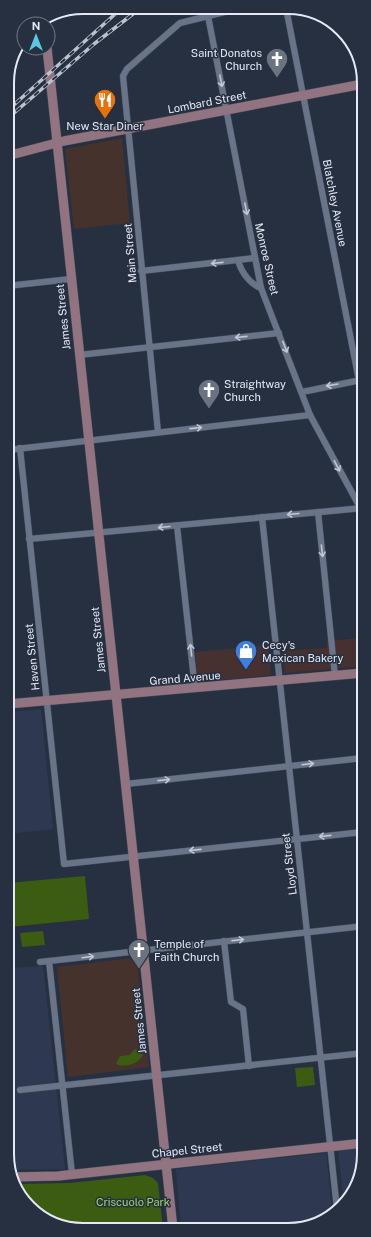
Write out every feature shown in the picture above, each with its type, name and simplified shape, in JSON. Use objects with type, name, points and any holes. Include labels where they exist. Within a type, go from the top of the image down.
[{"type":"main road","name":"James Street","points":[[48,56],[172,1223]]},
{"type":"main road","name":"Lombard Street","points":[[14,154],[57,143],[357,85]]},
{"type":"main road","name":"Grand Avenue","points":[[14,704],[116,696],[357,674]]},
{"type":"main road","name":"Chapel Street","points":[[18,1177],[72,1174],[357,1144]]},
{"type":"street","points":[[208,16],[216,14]]},
{"type":"street","name":"Blatchley Avenue","points":[[287,14],[357,360]]},
{"type":"street","name":"Main Street","points":[[158,432],[123,80],[125,72],[176,25],[185,21],[208,16]]},
{"type":"street","name":"Monroe Street","points":[[208,16],[261,288],[310,415],[357,501]]},
{"type":"street","points":[[141,271],[255,258]]},
{"type":"street","points":[[238,260],[249,280],[255,286],[261,288]]},
{"type":"street","points":[[14,285],[71,279]]},
{"type":"street","points":[[79,355],[279,332]]},
{"type":"street","points":[[302,392],[357,381]]},
{"type":"street","points":[[14,449],[310,415]]},
{"type":"street","name":"Haven Street","points":[[20,448],[64,864],[133,856]]},
{"type":"street","points":[[29,539],[318,512],[357,510]]},
{"type":"street","points":[[318,512],[335,676]]},
{"type":"street","name":"Lloyd Street","points":[[262,517],[336,1204]]},
{"type":"street","points":[[177,526],[195,689]]},
{"type":"street","points":[[126,784],[357,759]]},
{"type":"street","points":[[133,856],[357,833]]},
{"type":"street","points":[[40,962],[357,927]]},
{"type":"street","points":[[224,941],[231,1002],[243,1009],[249,1066]]},
{"type":"street","points":[[49,961],[72,1174]]},
{"type":"street","points":[[20,1090],[357,1054]]},
{"type":"shaded area","points":[[122,138],[130,223],[74,229],[65,149]]},
{"type":"shaded area","points":[[357,638],[357,667],[285,673],[282,651],[327,648],[327,641]]},
{"type":"shaded area","points":[[268,645],[271,675],[198,682],[195,652]]},
{"type":"shaded area","points":[[41,709],[53,829],[14,833],[14,711]]},
{"type":"shaded area","points":[[134,958],[137,963],[149,1067],[68,1077],[57,967]]},
{"type":"shaded area","points":[[43,966],[65,1169],[16,1170],[15,1168],[14,968]]},
{"type":"shaded area","points":[[357,1149],[355,1172],[352,1181],[343,1196],[338,1150]]},
{"type":"shaded area","points":[[326,1153],[332,1208],[315,1218],[302,1222],[180,1223],[176,1169]]},
{"type":"green space","points":[[85,876],[89,919],[14,926],[14,882]]},
{"type":"green space","points":[[43,931],[45,945],[22,947],[20,933]]},
{"type":"green space","points":[[135,1049],[143,1055],[138,1061],[124,1066],[116,1064],[120,1056],[129,1055]]},
{"type":"green space","points":[[313,1067],[315,1085],[297,1087],[295,1068]]},
{"type":"green space","name":"Criscuolo Park","points":[[145,1175],[153,1178],[158,1183],[162,1223],[69,1222],[56,1218],[41,1209],[34,1203],[21,1184],[70,1183]]},
{"type":"railway","points":[[14,105],[115,14]]},
{"type":"railway","points":[[14,113],[94,44],[133,14]]},
{"type":"place","name":"Saint Donatos Church","points":[[277,78]]},
{"type":"place","name":"New Star Diner","points":[[105,120]]},
{"type":"place","name":"Straightway Church","points":[[209,410]]},
{"type":"place","name":"Cecy's Mexican Bakery","points":[[246,670]]},
{"type":"place","name":"Temple of Faith Church","points":[[139,970]]}]
